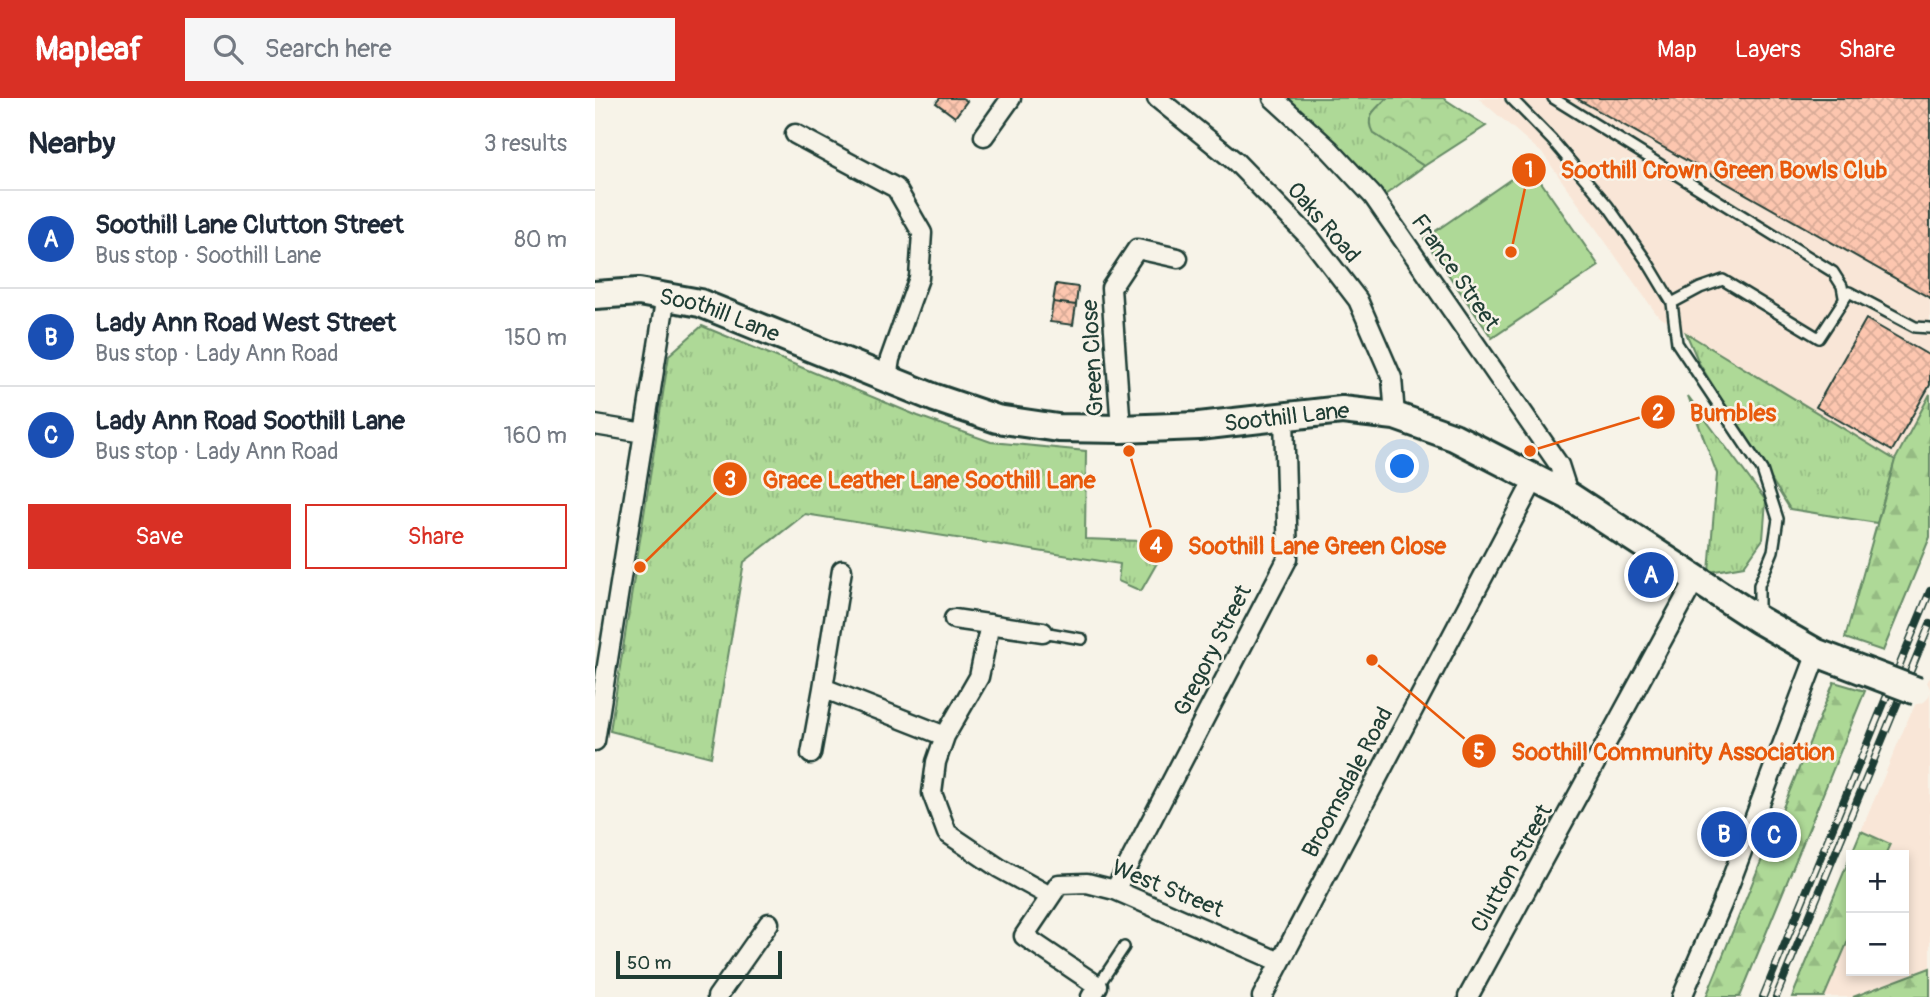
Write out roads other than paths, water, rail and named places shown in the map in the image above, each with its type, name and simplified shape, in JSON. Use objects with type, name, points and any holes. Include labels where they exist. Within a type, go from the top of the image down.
[{"type":"main road","name":"Soothill Lane","points":[[595,295],[613,292],[666,295],[700,303],[997,419],[1058,428],[1121,429],[1342,411],[1395,416],[1454,437],[1569,496],[1759,620],[1828,657],[1923,693]]},
{"type":"street","points":[[984,136],[1011,98]]},
{"type":"street","name":"Oaks Road","points":[[1157,98],[1236,162],[1311,239],[1358,300],[1392,377],[1395,416]]},
{"type":"street","name":"France Street","points":[[1273,98],[1331,150],[1373,196],[1559,466],[1569,496]]},
{"type":"street","points":[[795,134],[896,188],[922,233],[919,278],[890,359],[887,378]]},
{"type":"street","name":"Green Close","points":[[1121,429],[1111,288],[1137,249],[1178,258]]},
{"type":"street","points":[[596,730],[666,295]]},
{"type":"street","name":"Gregory Street","points":[[1115,890],[1287,558],[1284,417]]},
{"type":"street","points":[[595,425],[644,433]]},
{"type":"street","name":"Broomsdale Road","points":[[1262,997],[1535,478]]},
{"type":"street","points":[[811,754],[842,570]]},
{"type":"street","name":"Clutton Street","points":[[1468,997],[1696,578]]},
{"type":"street","points":[[954,619],[1043,632]]},
{"type":"street","points":[[990,624],[979,677],[945,736],[936,762],[932,793],[947,833],[999,868],[1050,895],[1024,936],[1094,991]]},
{"type":"street","points":[[1682,997],[1828,657]]},
{"type":"street","points":[[823,688],[945,736]]},
{"type":"street","name":"West Street","points":[[1050,895],[1059,884],[1087,883],[1115,890],[1280,962]]},
{"type":"street","points":[[717,997],[769,923]]},
{"type":"lane","points":[[1511,98],[1552,140],[1608,206],[1672,303],[1677,343],[1762,470],[1778,519],[1773,551],[1759,585],[1759,620]]},
{"type":"lane","points":[[1553,98],[1833,272],[1842,286],[1844,297]]},
{"type":"lane","points":[[1672,303],[1700,288],[1723,280],[1819,338],[1849,292],[1915,327],[1930,328]]},
{"type":"lane","points":[[1043,632],[1082,639]]},
{"type":"lane","points":[[1094,991],[1124,947]]},
{"type":"railway","points":[[1763,997],[1930,591]]},
{"type":"railway","points":[[1776,997],[1930,624]]},
{"type":"place","name":"Soothill Crown Green Bowls Club","points":[[1511,252]]},
{"type":"place","name":"Soothill Lane Green Close","points":[[1129,451]]},
{"type":"place","name":"Bumbles","points":[[1530,451]]},
{"type":"place","name":"Grace Leather Lane Soothill Lane","points":[[640,567]]},
{"type":"place","name":"Soothill Lane Clutton Street","points":[[1651,575]]},
{"type":"place","name":"Soothill Community Association","points":[[1372,660]]},
{"type":"place","name":"Lady Ann Road West Street","points":[[1724,834]]},
{"type":"place","name":"Lady Ann Road Soothill Lane","points":[[1774,835]]}]
